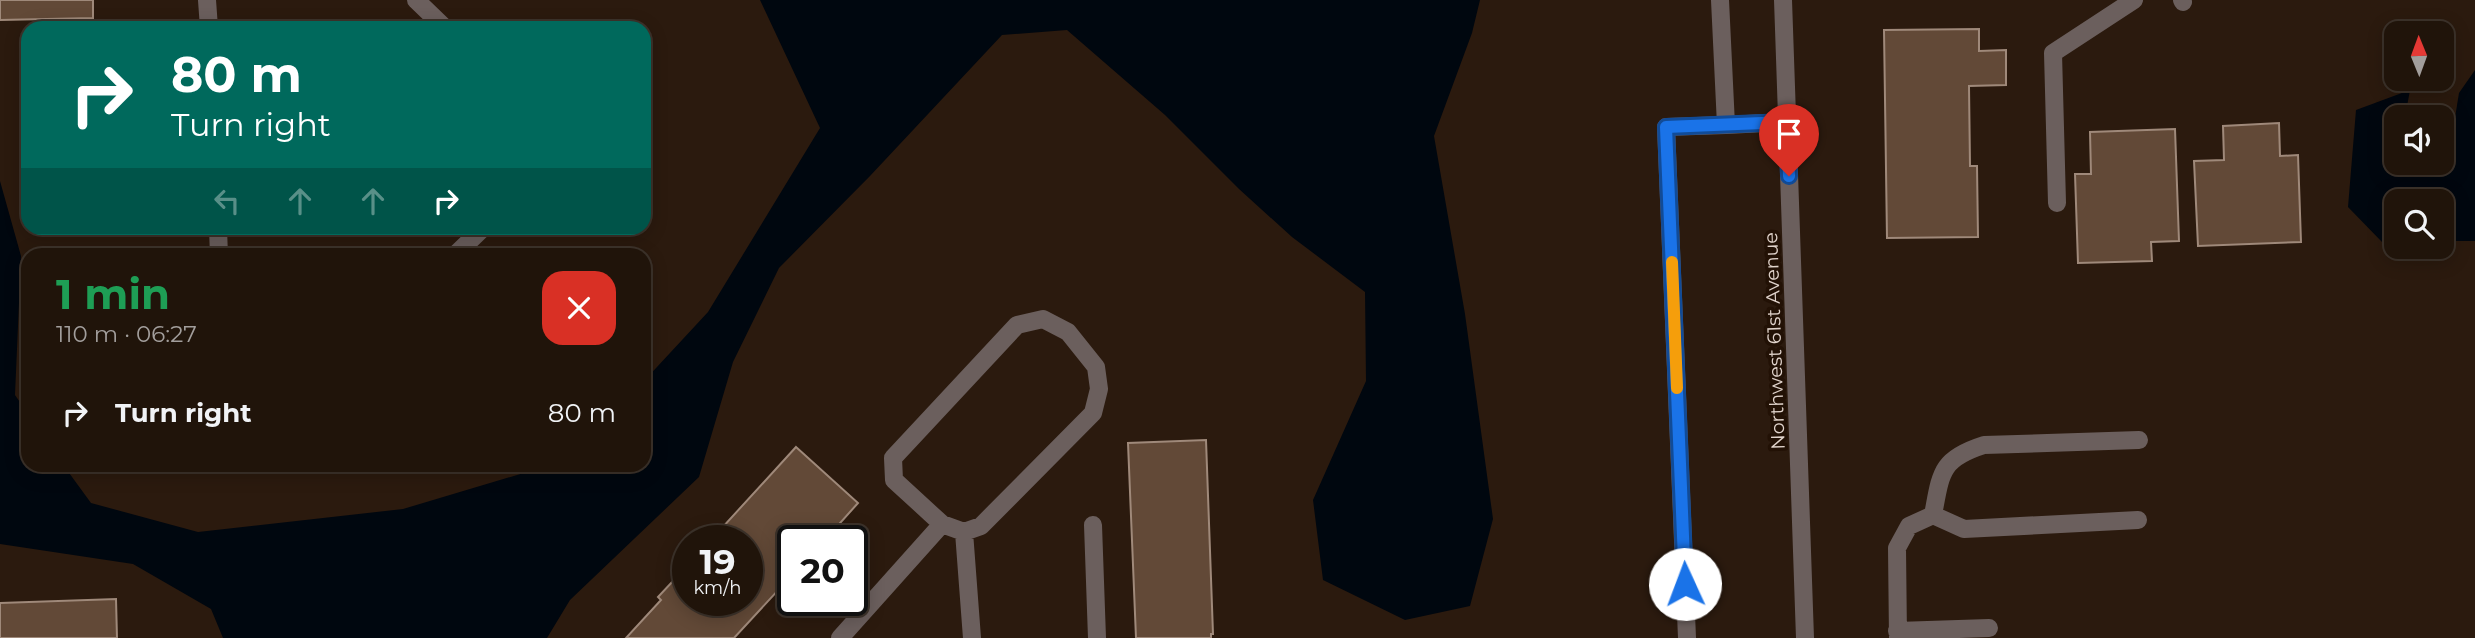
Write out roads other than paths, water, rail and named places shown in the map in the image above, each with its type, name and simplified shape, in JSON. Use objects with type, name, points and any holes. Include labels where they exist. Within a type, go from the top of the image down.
[{"type":"lane","points":[[207,0],[208,21]]},
{"type":"lane","points":[[416,0],[438,21]]},
{"type":"lane","points":[[1720,0],[1726,125]]},
{"type":"lane","name":"Northwest 61st Avenue","points":[[1783,0],[1805,638]]},
{"type":"lane","points":[[2057,203],[2053,53],[2134,0]]},
{"type":"lane","points":[[1687,638],[1666,127],[1787,122]]},
{"type":"lane","points":[[462,248],[476,235]]},
{"type":"lane","points":[[1043,319],[1068,332],[1097,367],[1099,389],[1093,412],[981,526],[964,532],[942,524],[894,480],[893,458],[1017,325],[1043,319]]},
{"type":"lane","points":[[1933,515],[1941,472],[1961,452],[1984,445],[2138,440]]},
{"type":"lane","points":[[1989,628],[1898,635],[1896,548],[1909,526],[1933,515],[1964,529],[2138,520]]},
{"type":"lane","points":[[840,638],[942,524]]},
{"type":"lane","points":[[1093,525],[1097,638]]},
{"type":"lane","points":[[964,532],[972,638]]}]
